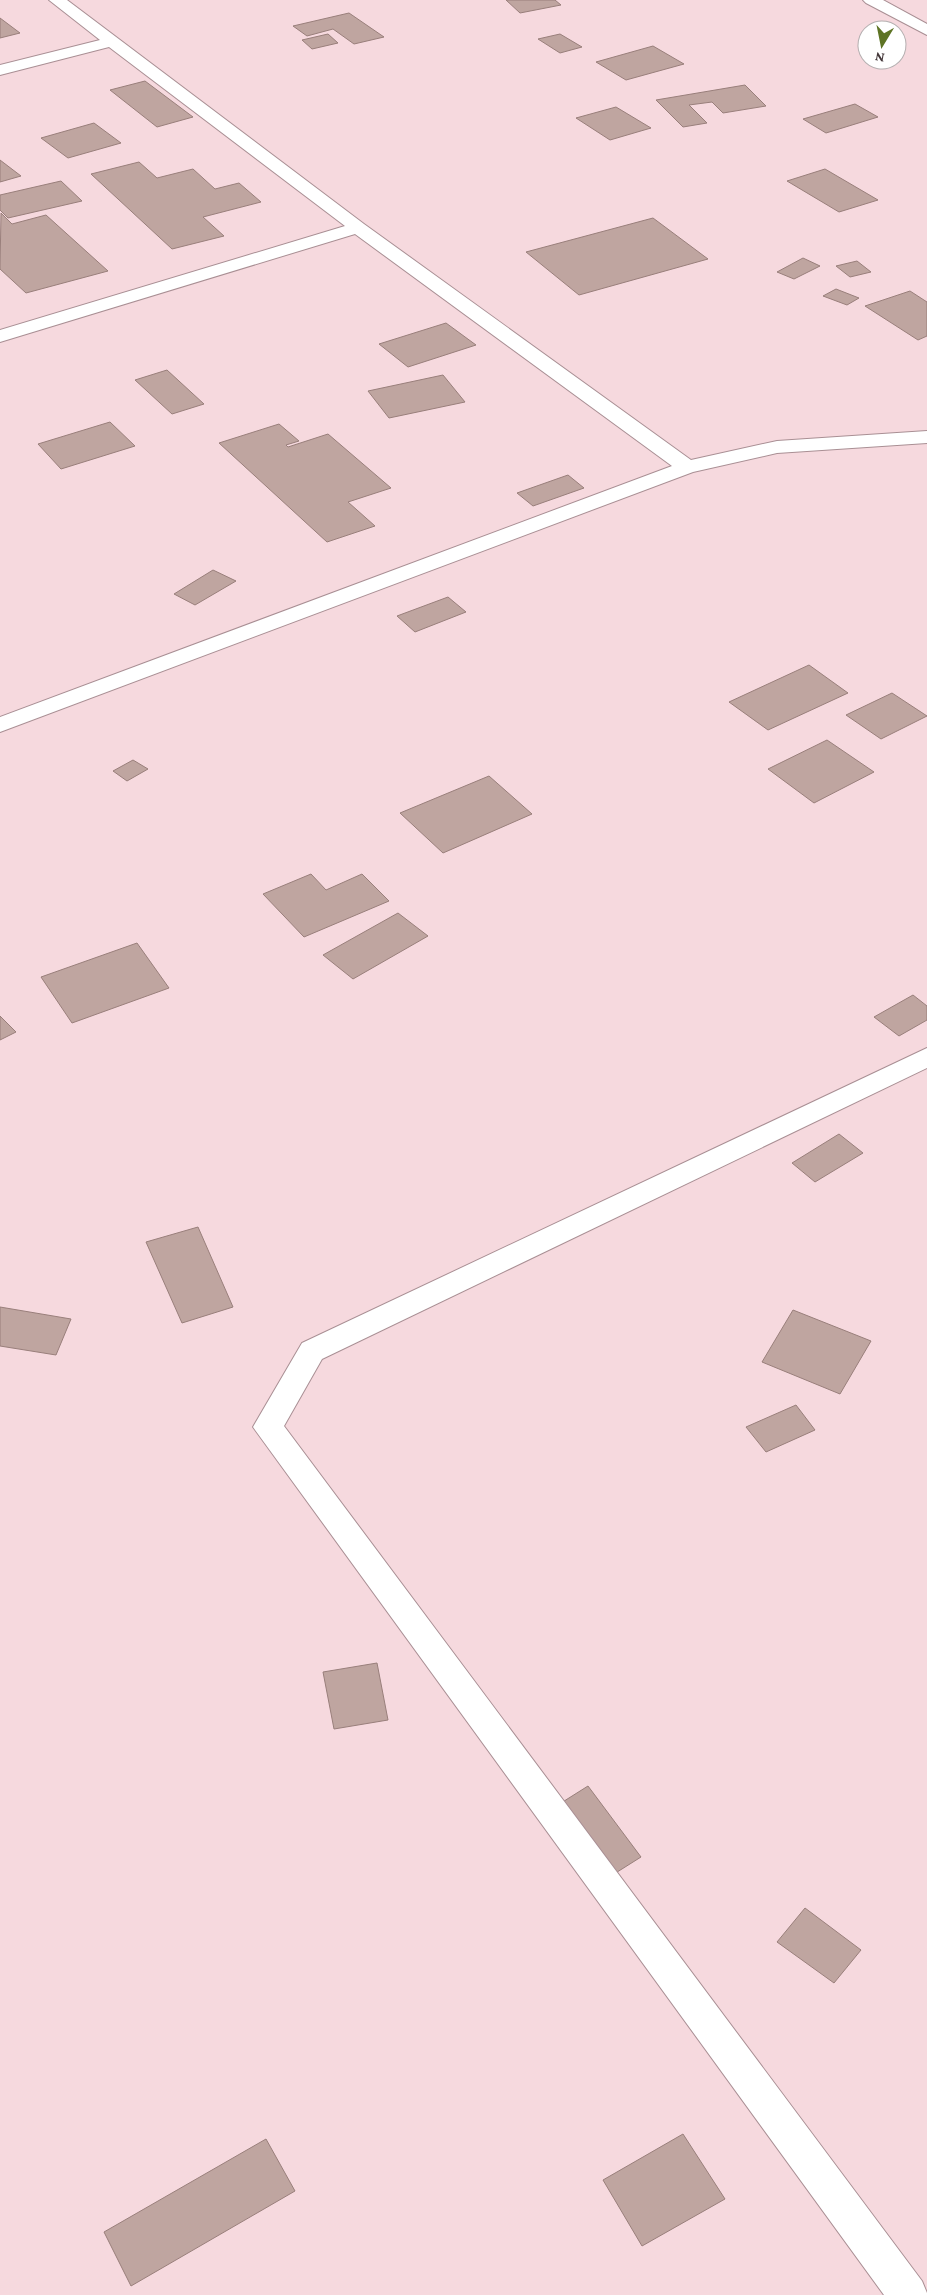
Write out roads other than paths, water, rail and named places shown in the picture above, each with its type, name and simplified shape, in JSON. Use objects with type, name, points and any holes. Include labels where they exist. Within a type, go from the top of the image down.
[{"type":"street","points":[[57,0],[358,228],[687,467]]},
{"type":"street","points":[[870,0],[927,30]]},
{"type":"street","points":[[0,70],[111,42]]},
{"type":"street","points":[[0,336],[358,228]]},
{"type":"street","points":[[0,725],[687,467],[777,447],[927,437]]},
{"type":"street","points":[[908,2295],[268,1427],[312,1351],[927,1057]]}]
